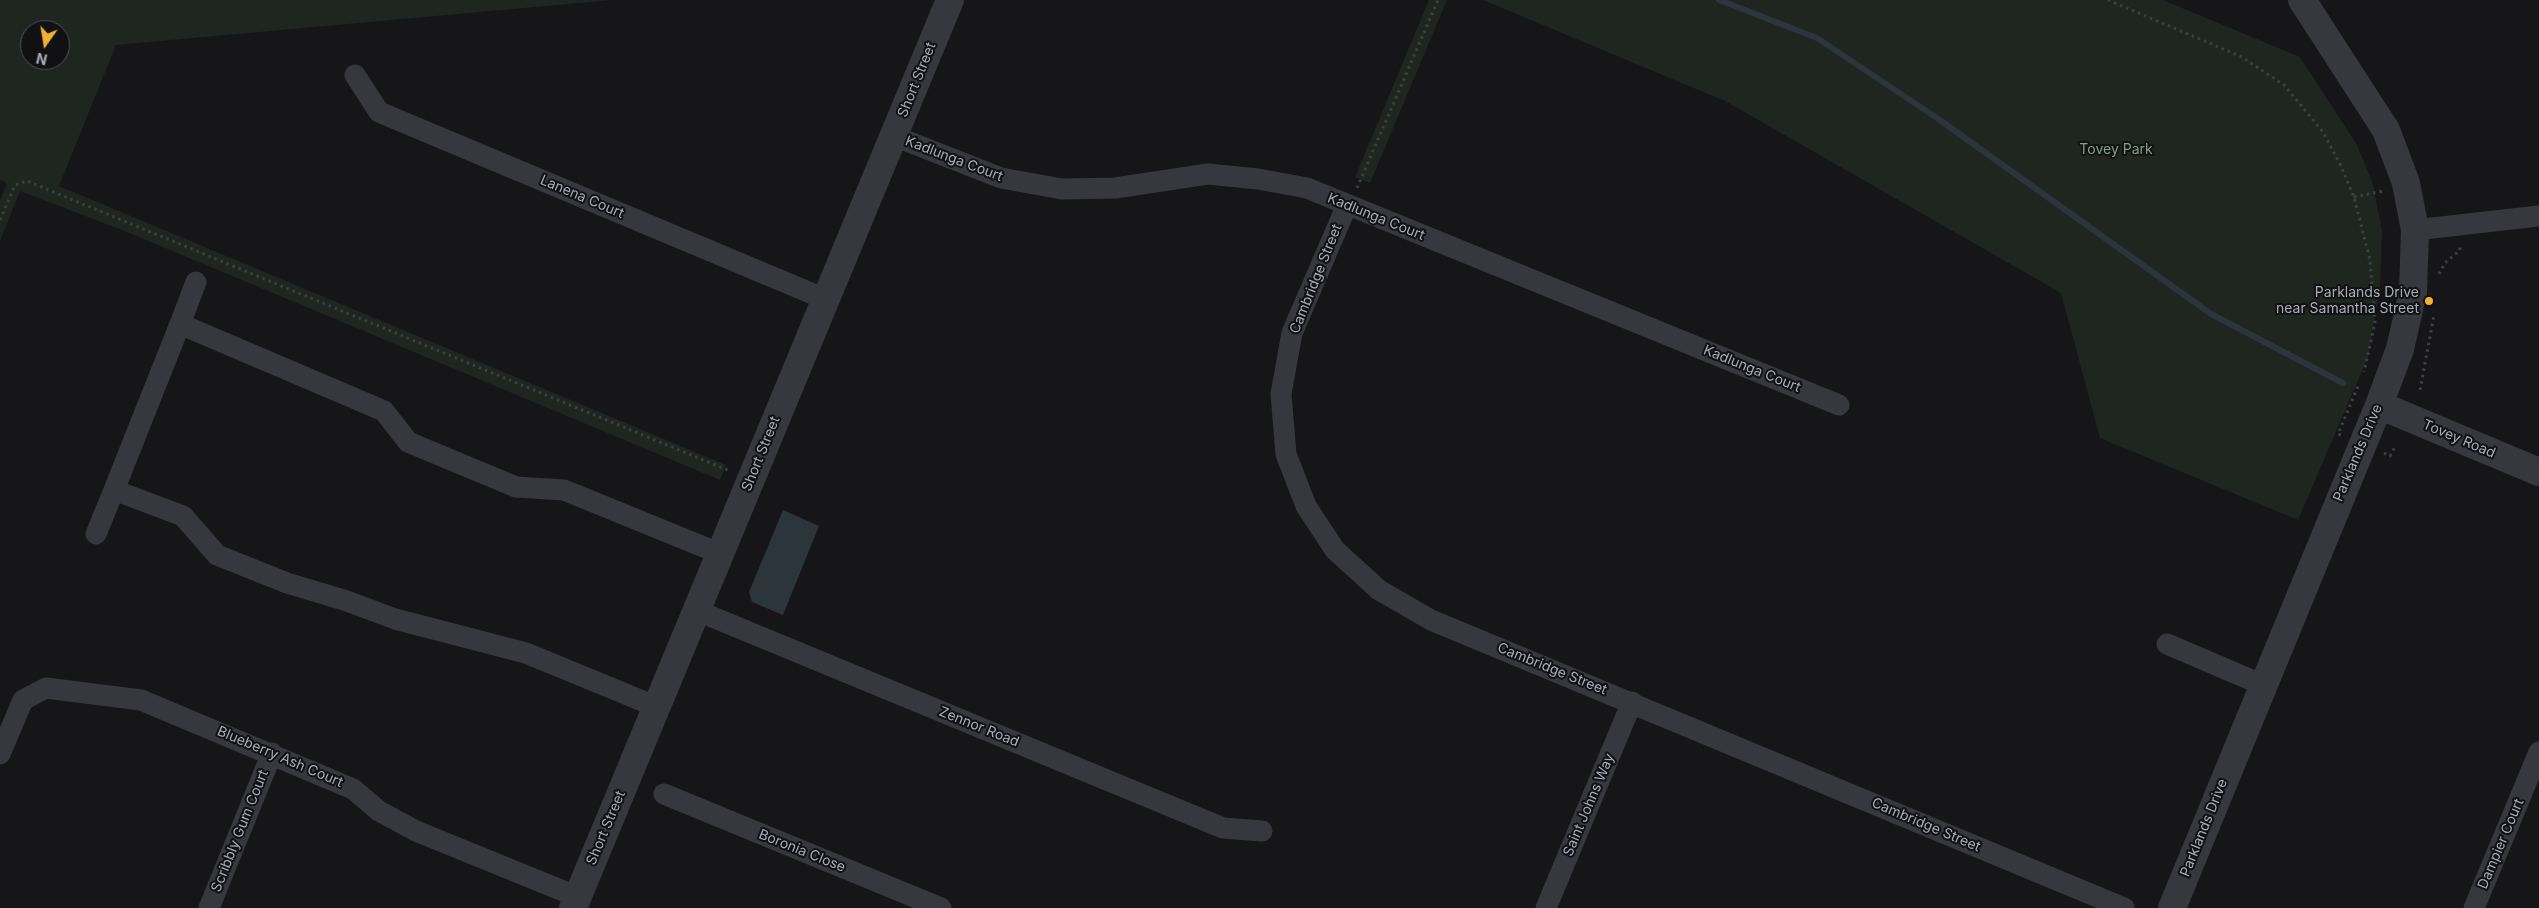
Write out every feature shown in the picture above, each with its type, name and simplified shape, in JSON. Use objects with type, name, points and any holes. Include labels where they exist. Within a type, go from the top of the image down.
[{"type":"street","name":"Short Street","points":[[576,903],[950,0]]},
{"type":"street","name":"Parklands Drive","points":[[2172,908],[2379,405],[2400,349],[2413,292],[2415,230],[2406,183],[2386,130],[2302,0]]},
{"type":"street","name":"Lanena Court","points":[[355,75],[379,112],[825,299]]},
{"type":"street","name":"Kadlunga Court","points":[[894,136],[1001,178],[1062,189],[1115,188],[1208,174],[1258,179],[1307,188],[1839,405]]},
{"type":"street","name":"Cambridge Street","points":[[1347,205],[1292,333],[1281,394],[1286,454],[1306,506],[1335,550],[1379,590],[1431,620],[2124,908]]},
{"type":"street","points":[[2415,230],[2539,216]]},
{"type":"street","points":[[96,534],[196,282]]},
{"type":"street","points":[[180,324],[384,411],[408,442],[516,487],[564,490],[721,554]]},
{"type":"street","name":"Tovey Road","points":[[2379,405],[2539,472]]},
{"type":"street","points":[[114,490],[184,516],[217,555],[234,562],[287,583],[347,601],[395,619],[526,653],[657,707]]},
{"type":"street","name":"Zennor Road","points":[[698,611],[1223,828],[1262,831]]},
{"type":"street","points":[[2167,644],[2263,685]]},
{"type":"street","name":"Blueberry Ash Court","points":[[0,754],[23,700],[46,688],[141,700],[272,753],[352,789],[379,811],[416,831],[576,903]]},
{"type":"street","name":"Saint Johns Way","points":[[1546,908],[1632,702]]},
{"type":"street","name":"Dampier Court","points":[[2474,908],[2539,752]]},
{"type":"street","name":"Scribbly Gum Court","points":[[208,908],[272,753]]},
{"type":"street","name":"Boronia Close","points":[[664,794],[941,908]]},
{"type":"path","points":[[1347,205],[1358,186],[1438,0]]},
{"type":"path","points":[[2108,0],[2242,57],[2284,86],[2323,132],[2341,166],[2354,197],[2370,260],[2375,323],[2364,372],[2338,434],[2390,456],[2395,447]]},
{"type":"path","points":[[0,220],[14,185],[26,181],[751,480]]},
{"type":"path","points":[[2354,197],[2386,191]]},
{"type":"path","points":[[2437,278],[2444,263],[2460,250],[2460,243]]},
{"type":"path","points":[[2420,390],[2434,322],[2434,308]]},
{"type":"green space","points":[[0,0],[612,0],[116,45],[59,186],[726,465],[720,480],[127,232],[20,191],[0,241],[0,201],[7,183],[0,180]]},
{"type":"green space","points":[[1429,0],[1447,0],[1370,183],[1355,177]]},
{"type":"green space","name":"Tovey Park","points":[[1483,0],[2163,0],[2300,57],[2357,145],[2373,184],[2382,232],[2380,285],[2368,357],[2298,520],[2100,438],[2061,293],[1725,101]]},
{"type":"shaded area","points":[[783,510],[819,526],[783,615],[752,602],[749,592]]},
{"type":"waterway","points":[[1719,0],[1817,38],[1937,118],[2211,314],[2343,383]]},
{"type":"place","name":"Parklands Drive near Samantha Street","points":[[2429,301]]}]
